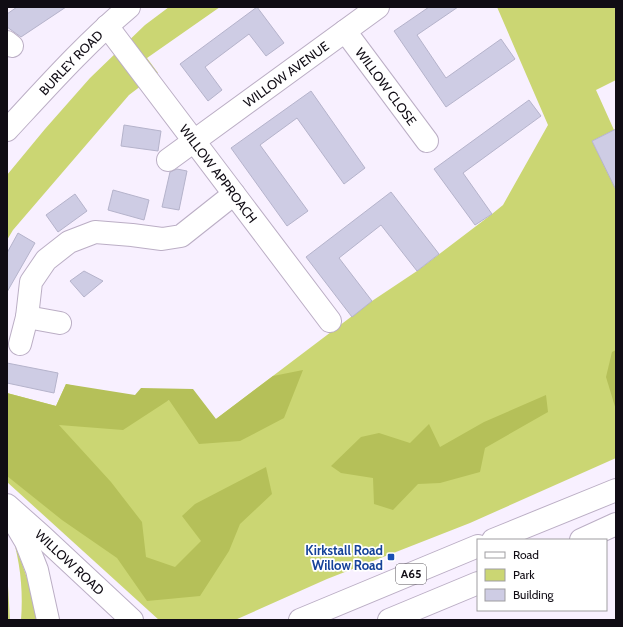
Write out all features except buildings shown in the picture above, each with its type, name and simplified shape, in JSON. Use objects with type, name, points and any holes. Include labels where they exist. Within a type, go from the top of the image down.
[{"type":"street","name":"BURLEY ROAD","points":[[10,130],[53,80],[107,26],[129,7]]},
{"type":"street","name":"WILLOW AVENUE","points":[[168,160],[378,7]]},
{"type":"street","name":"WILLOW APPROACH","points":[[107,26],[330,321]]},
{"type":"street","name":"WILLOW CLOSE","points":[[345,31],[427,141]]},
{"type":"street","points":[[20,344],[31,282],[46,260],[70,242],[95,232],[162,239],[182,236],[234,194]]},
{"type":"street","points":[[26,317],[60,323]]},
{"type":"street","points":[[495,539],[616,490]]},
{"type":"street","name":"WILLOW ROAD","points":[[7,505],[49,542],[132,620]]},
{"type":"street","name":"WILLOW ROAD","points":[[7,511],[26,542],[37,570],[48,620]]},
{"type":"street","points":[[583,539],[616,524]]},
{"type":"street","name":"A65","points":[[300,620],[477,546]]},
{"type":"street","name":"A65","points":[[389,620],[477,584]]},
{"type":"green space","points":[[169,7],[220,7],[147,58],[158,73],[129,95],[13,230],[7,240],[7,175],[90,78],[145,25]]},
{"type":"green space","points":[[497,7],[616,7],[616,80],[596,90],[614,130],[592,141],[616,190],[616,458],[470,523],[327,579],[235,620],[159,620],[7,482],[7,393],[56,406],[66,384],[153,404],[177,398],[212,422],[372,301],[417,271],[492,214],[503,205],[548,125]]},
{"type":"green space","points":[[616,350],[616,410],[606,377],[612,352]]},
{"type":"green space","points":[[303,370],[284,418],[240,441],[199,444],[169,400],[123,430],[59,425],[111,482],[142,522],[146,557],[175,567],[201,541],[182,516],[195,504],[266,467],[272,494],[240,524],[229,551],[200,596],[147,601],[117,558],[62,520],[7,476],[7,393],[56,406],[66,384],[135,395],[141,388],[193,389],[216,419],[273,376]]},
{"type":"green space","points":[[546,395],[548,412],[485,448],[480,472],[440,483],[418,484],[393,510],[374,504],[373,478],[341,473],[331,466],[361,437],[379,433],[410,443],[429,424],[440,447],[484,422]]},
{"type":"green space","points":[[15,546],[34,601],[38,620],[21,620],[21,583]]},
{"type":"green space","points":[[7,569],[10,620],[7,620]]},
{"type":"place","name":"Kirkstall Road Willow Road","points":[[391,557]]}]
